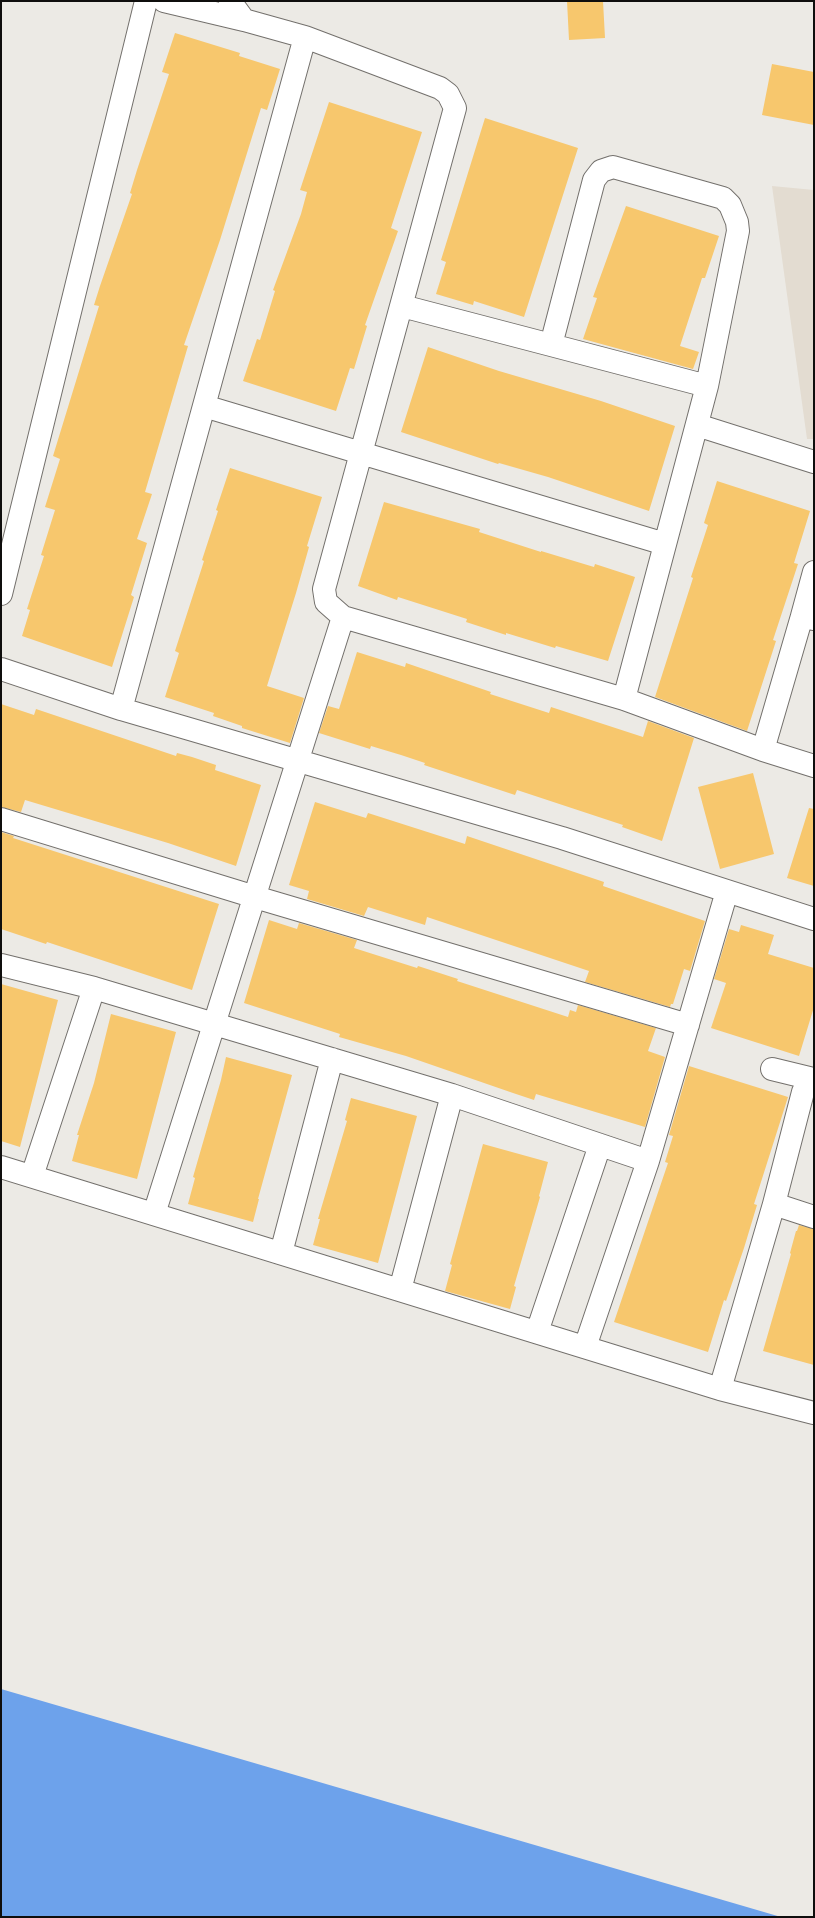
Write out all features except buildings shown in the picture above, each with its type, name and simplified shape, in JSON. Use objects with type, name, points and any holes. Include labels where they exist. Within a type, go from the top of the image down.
[{"type":"street","points":[[1,594],[146,1]]},
{"type":"street","points":[[164,1],[244,20],[305,37],[440,88],[448,94],[453,101],[455,108],[455,115],[324,588],[326,602],[343,617],[624,699],[763,750],[814,766]]},
{"type":"street","points":[[230,1],[244,20]]},
{"type":"street","points":[[121,709],[305,37]]},
{"type":"street","points":[[551,345],[594,180],[601,171],[606,168],[614,167],[723,198],[730,205],[734,213],[738,231],[708,386],[624,699]]},
{"type":"street","points":[[402,306],[708,386]]},
{"type":"street","points":[[204,406],[362,452],[665,544]]},
{"type":"street","points":[[697,425],[814,462]]},
{"type":"street","points":[[763,750],[808,617],[814,572]]},
{"type":"street","points":[[154,1214],[213,1024],[299,761],[343,617]]},
{"type":"street","points":[[1,669],[121,709],[562,838],[814,919]]},
{"type":"street","points":[[1,819],[255,897],[688,1025]]},
{"type":"street","points":[[585,1347],[648,1161],[727,891]]},
{"type":"street","points":[[1,965],[94,988],[452,1095],[648,1161]]},
{"type":"street","points":[[32,1176],[94,988]]},
{"type":"street","points":[[281,1253],[332,1059]]},
{"type":"street","points":[[720,1389],[774,1204],[803,1092],[811,1079],[772,1069]]},
{"type":"street","points":[[400,1290],[452,1095]]},
{"type":"street","points":[[537,1332],[600,1145]]},
{"type":"street","points":[[1,1167],[720,1389],[814,1413]]},
{"type":"street","points":[[774,1204],[814,1217]]},
{"type":"shaded area","points":[[772,186],[814,190],[814,439],[807,439]]},
{"type":"water","points":[[1,1689],[781,1917],[1,1917]]}]
